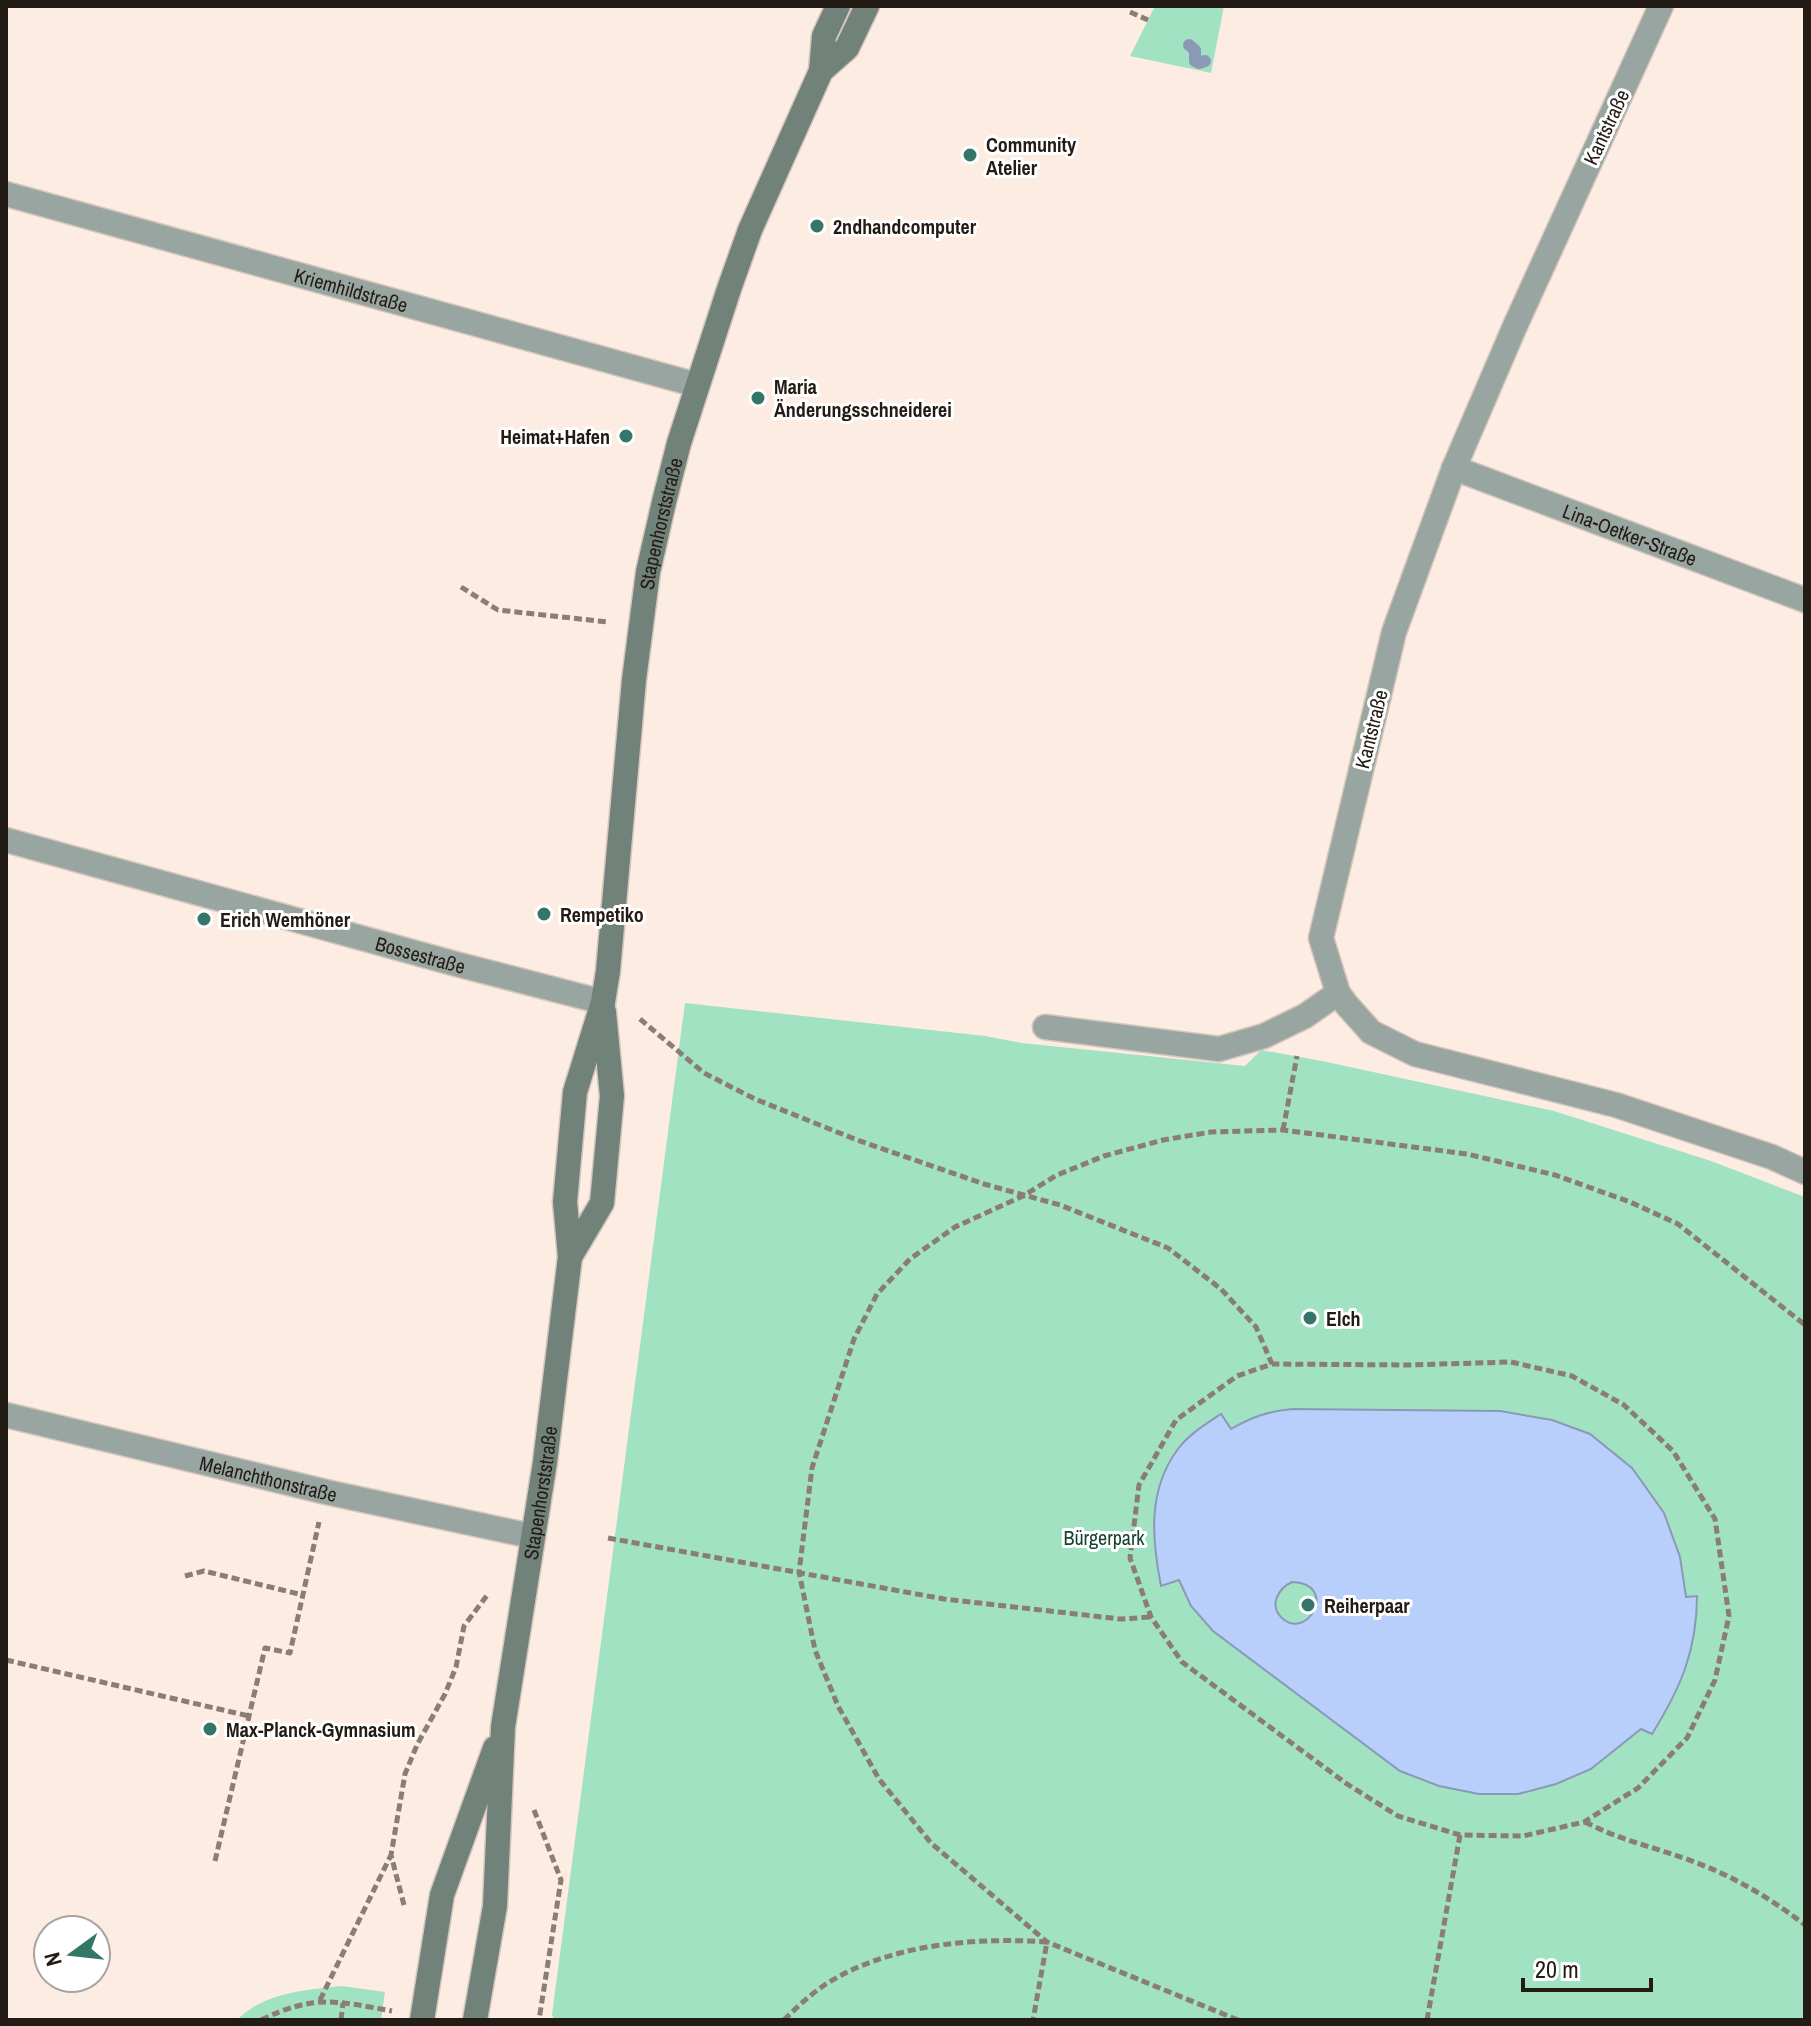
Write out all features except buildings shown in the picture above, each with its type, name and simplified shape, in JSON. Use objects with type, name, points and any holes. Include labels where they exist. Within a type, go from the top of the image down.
[{"type":"main road","name":"Stapenhorststraße","points":[[475,2020],[495,1906],[503,1727],[545,1462],[570,1257],[565,1202],[575,1092],[603,1002],[614,926],[648,572],[697,385],[750,230],[821,71],[824,36],[838,6]]},
{"type":"main road","name":"Stapenhorststraße","points":[[821,71],[847,48],[867,6]]},
{"type":"main road","name":"Stapenhorststraße","points":[[570,1257],[602,1203],[612,1096],[603,1002]]},
{"type":"main road","name":"Stapenhorststraße","points":[[423,2019],[442,1895],[503,1727]]},
{"type":"street","name":"Kantstraße","points":[[1661,6],[1454,468],[1394,632],[1321,938],[1338,993],[1371,1032],[1415,1054],[1616,1105],[1772,1157],[1805,1172]]},
{"type":"street","name":"Kriemhildstraße","points":[[6,194],[697,385]]},
{"type":"street","name":"Lina-Oetker-Straße","points":[[1454,468],[1805,600]]},
{"type":"street","name":"Bossestraße","points":[[6,840],[445,962],[603,1002]]},
{"type":"street","points":[[1045,1027],[1219,1049],[1264,1036],[1305,1016],[1338,993]]},
{"type":"street","name":"Melanchthonstraße","points":[[6,1415],[326,1492],[531,1536]]},
{"type":"path","points":[[1130,12],[1148,20]]},
{"type":"path","points":[[461,587],[498,610],[641,626]]},
{"type":"path","points":[[603,1002],[640,1018],[704,1073],[755,1099],[857,1140],[1023,1196],[1060,1205],[1168,1248],[1221,1289],[1256,1327],[1272,1364]]},
{"type":"path","points":[[1283,1130],[1295,1065]]},
{"type":"path","points":[[1047,1942],[931,1843],[879,1779],[838,1706],[815,1650],[799,1572],[812,1468],[854,1339],[877,1294],[910,1259],[955,1227],[1023,1196],[1057,1175],[1104,1156],[1163,1140],[1211,1132],[1283,1130],[1467,1154],[1555,1175],[1630,1202],[1678,1224],[1805,1325]]},
{"type":"path","points":[[1511,1362],[1572,1376],[1624,1405],[1673,1451],[1715,1519],[1729,1616],[1715,1680],[1687,1738],[1638,1788],[1584,1822],[1523,1836],[1460,1835],[1398,1816],[1347,1784],[1182,1662],[1151,1617],[1130,1558],[1139,1485],[1176,1420],[1237,1376],[1272,1364],[1511,1362]]},
{"type":"path","points":[[215,1861],[265,1648],[290,1653],[326,1492]]},
{"type":"path","points":[[608,1538],[944,1599],[1120,1619],[1151,1617]]},
{"type":"path","points":[[185,1576],[204,1571],[303,1595]]},
{"type":"path","points":[[320,2000],[391,1855],[405,1774],[456,1667],[464,1626],[493,1587]]},
{"type":"path","points":[[6,1660],[249,1716]]},
{"type":"path","points":[[1584,1822],[1612,1836],[1699,1863],[1775,1902],[1805,1925]]},
{"type":"path","points":[[1427,2020],[1460,1835]]},
{"type":"path","points":[[391,1855],[408,1918]]},
{"type":"path","points":[[539,2020],[561,1880]]},
{"type":"path","points":[[784,2020],[825,1985],[887,1957],[964,1942],[1009,1939],[1047,1942],[1238,2020]]},
{"type":"path","points":[[1033,2020],[1047,1942]]},
{"type":"path","points":[[261,2020],[284,2009],[320,2000],[423,2019]]},
{"type":"path","points":[[341,2020],[343,2003]]},
{"type":"green space","points":[[1155,6],[1224,6],[1211,73],[1130,56]]},
{"type":"green space","name":"Bürgerpark","points":[[685,1003],[1245,1066],[1261,1050],[1554,1111],[1711,1161],[1805,1197],[1805,2020],[555,2020],[552,2015]]},
{"type":"green space","points":[[342,1986],[385,1992],[381,2020],[237,2020],[260,2003],[273,1998]]},
{"type":"water","points":[[1284,1410],[1500,1411],[1552,1420],[1590,1434],[1632,1468],[1664,1513],[1680,1557],[1686,1597],[1697,1596],[1694,1634],[1685,1669],[1652,1734],[1641,1729],[1591,1769],[1556,1784],[1518,1794],[1479,1794],[1439,1786],[1400,1771],[1213,1631],[1191,1606],[1179,1580],[1161,1586],[1154,1516],[1161,1481],[1178,1449],[1192,1434],[1221,1414],[1231,1429],[1261,1415]],"holes":[[[1292,1582],[1306,1585],[1314,1591],[1316,1600],[1309,1617],[1301,1623],[1282,1618],[1276,1602],[1283,1588]]]},
{"type":"waterway","points":[[1189,45],[1195,50],[1195,61],[1205,61]]},
{"type":"place","name":"Community Atelier","points":[[970,155]]},
{"type":"place","name":"2ndhandcomputer","points":[[817,226]]},
{"type":"place","name":"Maria Änderungsschneiderei","points":[[758,398]]},
{"type":"place","name":"Heimat+Hafen","points":[[626,436]]},
{"type":"place","name":"Rempetiko","points":[[544,914]]},
{"type":"place","name":"Erich Wemhöner","points":[[204,919]]},
{"type":"place","name":"Elch","points":[[1310,1318]]},
{"type":"place","name":"Reiherpaar","points":[[1308,1605]]},
{"type":"place","name":"Max-Planck-Gymnasium","points":[[210,1729]]}]
